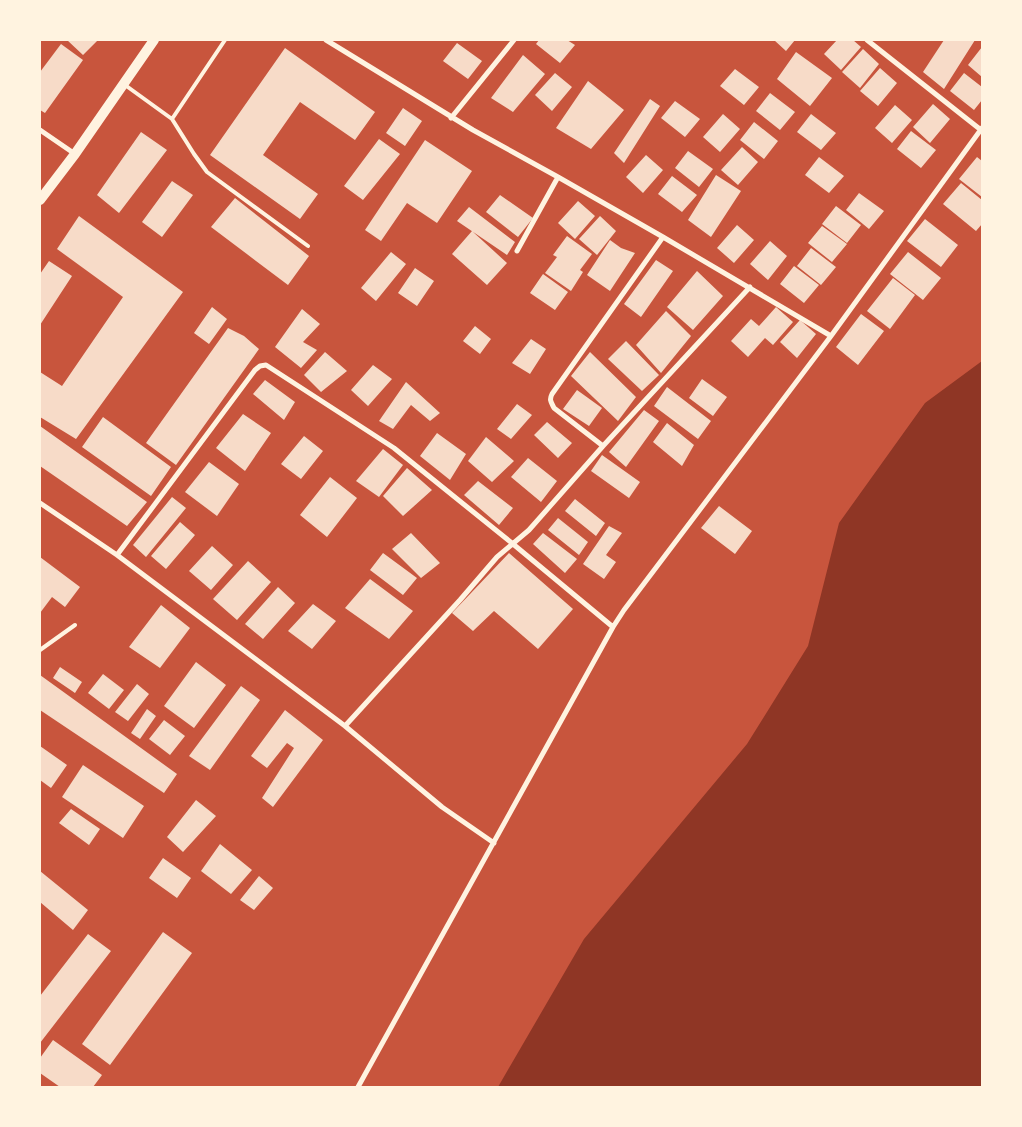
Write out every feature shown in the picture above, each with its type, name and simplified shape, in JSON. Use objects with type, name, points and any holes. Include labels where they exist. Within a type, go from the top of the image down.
[{"type":"main road","points":[[40,200],[154,40]]},
{"type":"street","points":[[326,40],[452,118],[750,287],[831,336]]},
{"type":"street","points":[[452,118],[514,40]]},
{"type":"street","points":[[358,1087],[613,627],[831,336],[981,129],[866,40]]},
{"type":"street","points":[[40,130],[74,154]]},
{"type":"street","points":[[517,251],[558,177]]},
{"type":"street","points":[[602,446],[554,408],[550,398],[663,237]]},
{"type":"street","points":[[345,726],[497,557],[529,530],[602,446],[750,287]]},
{"type":"street","points":[[117,556],[255,370],[260,366],[266,365],[394,448],[613,627]]},
{"type":"street","points":[[40,503],[117,556],[345,726],[442,807],[494,842]]},
{"type":"lane","points":[[172,119],[225,40]]},
{"type":"lane","points":[[123,84],[172,119],[207,172],[308,246]]},
{"type":"lane","points":[[40,650],[75,625]]},
{"type":"shaded area","points":[[982,361],[982,1087],[498,1087],[584,939],[747,744],[808,646],[839,523],[925,403]]},
{"type":"building","points":[[67,40],[98,40],[83,55]]},
{"type":"building","points":[[539,40],[567,40],[575,45],[560,63],[536,44]]},
{"type":"building","points":[[774,40],[795,40],[786,51]]},
{"type":"building","points":[[837,40],[853,40],[861,47],[841,70],[824,54]]},
{"type":"building","points":[[944,40],[975,40],[944,89],[923,72]]},
{"type":"building","points":[[457,43],[482,61],[468,79],[443,61]]},
{"type":"building","points":[[61,44],[83,60],[45,113],[40,110],[40,72]]},
{"type":"building","points":[[982,47],[982,77],[968,65]]},
{"type":"building","points":[[285,48],[375,112],[355,140],[300,102],[263,155],[318,194],[300,219],[210,155]]},
{"type":"building","points":[[863,49],[879,64],[860,88],[842,72]]},
{"type":"building","points":[[796,52],[832,78],[810,106],[777,79]]},
{"type":"building","points":[[523,55],[545,74],[513,112],[491,98]]},
{"type":"building","points":[[880,68],[897,83],[878,106],[860,91]]},
{"type":"building","points":[[735,69],[759,87],[744,105],[720,86]]},
{"type":"building","points":[[555,73],[572,87],[552,111],[535,95]]},
{"type":"building","points":[[964,73],[982,87],[982,100],[974,110],[950,91]]},
{"type":"building","points":[[588,81],[624,110],[591,149],[556,128]]},
{"type":"building","points":[[770,93],[795,112],[780,130],[756,111]]},
{"type":"building","points":[[650,99],[660,106],[624,163],[614,153]]},
{"type":"building","points":[[675,101],[700,119],[685,137],[661,118]]},
{"type":"building","points":[[933,104],[950,119],[930,143],[913,127]]},
{"type":"building","points":[[895,105],[912,120],[892,143],[875,128]]},
{"type":"building","points":[[403,108],[422,121],[405,146],[386,133]]},
{"type":"building","points":[[723,114],[740,129],[720,152],[703,137]]},
{"type":"building","points":[[811,114],[836,133],[821,150],[797,132]]},
{"type":"building","points":[[754,122],[778,141],[764,159],[740,140]]},
{"type":"building","points":[[911,131],[936,150],[921,168],[897,149]]},
{"type":"building","points":[[141,132],[167,150],[119,213],[97,195]]},
{"type":"building","points":[[379,139],[400,154],[363,200],[344,186]]},
{"type":"building","points":[[425,140],[472,171],[437,223],[407,203],[381,241],[365,230]]},
{"type":"building","points":[[742,147],[758,162],[738,185],[721,170]]},
{"type":"building","points":[[688,151],[713,169],[699,187],[675,168]]},
{"type":"building","points":[[646,155],[663,170],[643,193],[626,177]]},
{"type":"building","points":[[819,157],[844,176],[829,193],[805,175]]},
{"type":"building","points":[[977,157],[982,161],[982,197],[959,179]]},
{"type":"building","points":[[716,175],[741,191],[711,237],[688,220]]},
{"type":"building","points":[[672,176],[697,195],[682,212],[658,194]]},
{"type":"building","points":[[172,181],[193,195],[162,237],[142,222]]},
{"type":"building","points":[[961,183],[982,200],[982,224],[976,231],[943,204]]},
{"type":"building","points":[[859,193],[884,211],[869,229],[846,210]]},
{"type":"building","points":[[500,195],[533,218],[518,237],[486,212]]},
{"type":"building","points":[[235,198],[309,256],[288,285],[211,227]]},
{"type":"building","points":[[578,201],[595,216],[575,239],[558,223]]},
{"type":"building","points":[[836,206],[861,225],[847,243],[822,224]]},
{"type":"building","points":[[469,207],[515,242],[507,255],[457,221]]},
{"type":"building","points":[[79,216],[183,292],[76,439],[40,417],[40,372],[62,386],[123,297],[57,249]]},
{"type":"building","points":[[600,216],[616,231],[597,255],[579,239]]},
{"type":"building","points":[[925,219],[958,245],[941,267],[907,241]]},
{"type":"building","points":[[737,225],[754,240],[734,263],[717,248]]},
{"type":"building","points":[[822,226],[847,244],[832,262],[808,243]]},
{"type":"building","points":[[472,231],[507,263],[487,285],[452,254]]},
{"type":"building","points":[[567,236],[592,254],[580,270],[583,272],[571,291],[545,273],[557,257],[553,255]]},
{"type":"building","points":[[610,240],[621,248],[635,253],[610,291],[587,275]]},
{"type":"building","points":[[770,241],[787,256],[768,280],[750,264]]},
{"type":"building","points":[[811,248],[836,267],[821,285],[797,266]]},
{"type":"building","points":[[391,252],[406,264],[376,301],[361,288]]},
{"type":"building","points":[[908,252],[941,278],[923,300],[890,274]]},
{"type":"building","points":[[656,260],[673,271],[641,317],[624,304]]},
{"type":"building","points":[[49,261],[72,276],[40,325],[40,274]]},
{"type":"building","points":[[794,266],[819,285],[804,303],[780,284]]},
{"type":"building","points":[[415,268],[434,281],[417,306],[398,293]]},
{"type":"building","points":[[697,271],[723,296],[693,330],[667,307]]},
{"type":"building","points":[[543,274],[568,292],[555,310],[530,293]]},
{"type":"building","points":[[893,278],[915,295],[890,329],[867,311]]},
{"type":"building","points":[[212,307],[227,319],[209,344],[194,333]]},
{"type":"building","points":[[776,307],[793,322],[773,345],[765,338],[748,357],[731,341],[751,319],[759,326]]},
{"type":"building","points":[[302,309],[320,324],[303,342],[317,350],[301,368],[275,347]]},
{"type":"building","points":[[666,311],[691,336],[661,373],[636,345]]},
{"type":"building","points":[[861,314],[884,331],[858,365],[836,347]]},
{"type":"building","points":[[800,320],[816,334],[797,358],[780,342]]},
{"type":"building","points":[[475,326],[491,339],[480,354],[463,341]]},
{"type":"building","points":[[228,328],[244,336],[259,349],[176,465],[146,443]]},
{"type":"building","points":[[531,339],[546,349],[530,374],[512,363]]},
{"type":"building","points":[[626,341],[659,375],[642,391],[608,359]]},
{"type":"building","points":[[325,352],[347,371],[321,392],[304,375]]},
{"type":"building","points":[[590,352],[636,397],[618,421],[571,376]]},
{"type":"building","points":[[373,365],[392,379],[368,406],[351,390]]},
{"type":"building","points":[[702,379],[727,397],[713,416],[689,398]]},
{"type":"building","points":[[265,380],[295,402],[284,420],[253,394]]},
{"type":"building","points":[[406,382],[440,413],[430,421],[411,405],[393,429],[379,421]]},
{"type":"building","points":[[667,387],[711,421],[698,439],[654,406]]},
{"type":"building","points":[[577,390],[602,408],[589,426],[563,409]]},
{"type":"building","points":[[517,404],[532,415],[511,439],[497,429]]},
{"type":"building","points":[[644,410],[659,421],[626,467],[609,452]]},
{"type":"building","points":[[243,414],[271,433],[245,471],[216,448]]},
{"type":"building","points":[[103,417],[171,467],[151,496],[82,447]]},
{"type":"building","points":[[547,422],[572,443],[558,458],[534,435]]},
{"type":"building","points":[[667,423],[694,445],[682,466],[653,442]]},
{"type":"building","points":[[40,426],[147,502],[127,526],[40,466]]},
{"type":"building","points":[[437,433],[466,454],[450,480],[420,456]]},
{"type":"building","points":[[304,436],[323,451],[301,479],[281,464]]},
{"type":"building","points":[[486,437],[514,461],[492,482],[468,461]]},
{"type":"building","points":[[383,449],[403,465],[379,497],[356,481]]},
{"type":"building","points":[[602,455],[640,482],[629,498],[591,471]]},
{"type":"building","points":[[528,458],[557,481],[541,502],[511,477]]},
{"type":"building","points":[[209,462],[239,484],[217,516],[185,492]]},
{"type":"building","points":[[407,468],[432,490],[403,516],[383,496]]},
{"type":"building","points":[[330,477],[357,498],[327,537],[300,515]]},
{"type":"building","points":[[478,481],[513,508],[499,525],[464,495]]},
{"type":"building","points":[[172,497],[186,508],[146,557],[133,545]]},
{"type":"building","points":[[575,499],[605,523],[596,536],[565,511]]},
{"type":"building","points":[[719,506],[752,531],[735,554],[701,528]]},
{"type":"building","points":[[558,518],[588,542],[579,555],[548,530]]},
{"type":"building","points":[[180,522],[195,535],[166,569],[151,556]]},
{"type":"building","points":[[609,526],[622,533],[606,555],[616,562],[604,579],[583,564]]},
{"type":"building","points":[[411,533],[440,563],[421,578],[392,549]]},
{"type":"building","points":[[543,533],[577,559],[565,573],[533,544]]},
{"type":"building","points":[[212,546],[233,565],[211,590],[189,571]]},
{"type":"building","points":[[383,553],[417,578],[403,595],[370,570]]},
{"type":"building","points":[[509,553],[573,609],[538,649],[494,611],[473,631],[452,613]]},
{"type":"building","points":[[40,557],[80,587],[65,607],[52,597],[40,613]]},
{"type":"building","points":[[248,561],[271,582],[237,620],[213,599]]},
{"type":"building","points":[[370,579],[413,611],[389,639],[345,608]]},
{"type":"building","points":[[278,587],[295,603],[263,639],[245,624]]},
{"type":"building","points":[[313,604],[336,621],[312,649],[288,631]]},
{"type":"building","points":[[161,605],[190,628],[160,668],[129,647]]},
{"type":"building","points":[[196,662],[226,685],[194,728],[164,706]]},
{"type":"building","points":[[60,667],[82,682],[75,693],[53,678]]},
{"type":"building","points":[[103,674],[124,690],[109,709],[88,693]]},
{"type":"building","points":[[40,675],[177,774],[164,793],[40,710]]},
{"type":"building","points":[[137,684],[149,694],[128,721],[115,712]]},
{"type":"building","points":[[241,686],[260,700],[210,770],[189,756]]},
{"type":"building","points":[[147,709],[156,716],[140,739],[131,733]]},
{"type":"building","points":[[285,710],[323,740],[273,807],[262,798],[294,748],[287,743],[267,768],[251,756]]},
{"type":"building","points":[[164,720],[185,736],[170,755],[149,739]]},
{"type":"building","points":[[40,746],[67,765],[51,788],[40,780]]},
{"type":"building","points":[[83,765],[144,806],[123,838],[62,797]]},
{"type":"building","points":[[196,800],[216,816],[183,852],[167,837]]},
{"type":"building","points":[[71,809],[100,829],[89,845],[59,823]]},
{"type":"building","points":[[220,844],[252,870],[231,894],[201,871]]},
{"type":"building","points":[[163,858],[191,878],[177,898],[149,878]]},
{"type":"building","points":[[40,871],[88,910],[73,930],[40,902]]},
{"type":"building","points":[[259,876],[273,888],[254,910],[240,900]]},
{"type":"building","points":[[163,932],[192,953],[110,1065],[82,1044]]},
{"type":"building","points":[[88,934],[111,951],[40,1043],[40,996]]},
{"type":"building","points":[[53,1040],[102,1075],[93,1087],[60,1087],[40,1073],[40,1058]]}]
